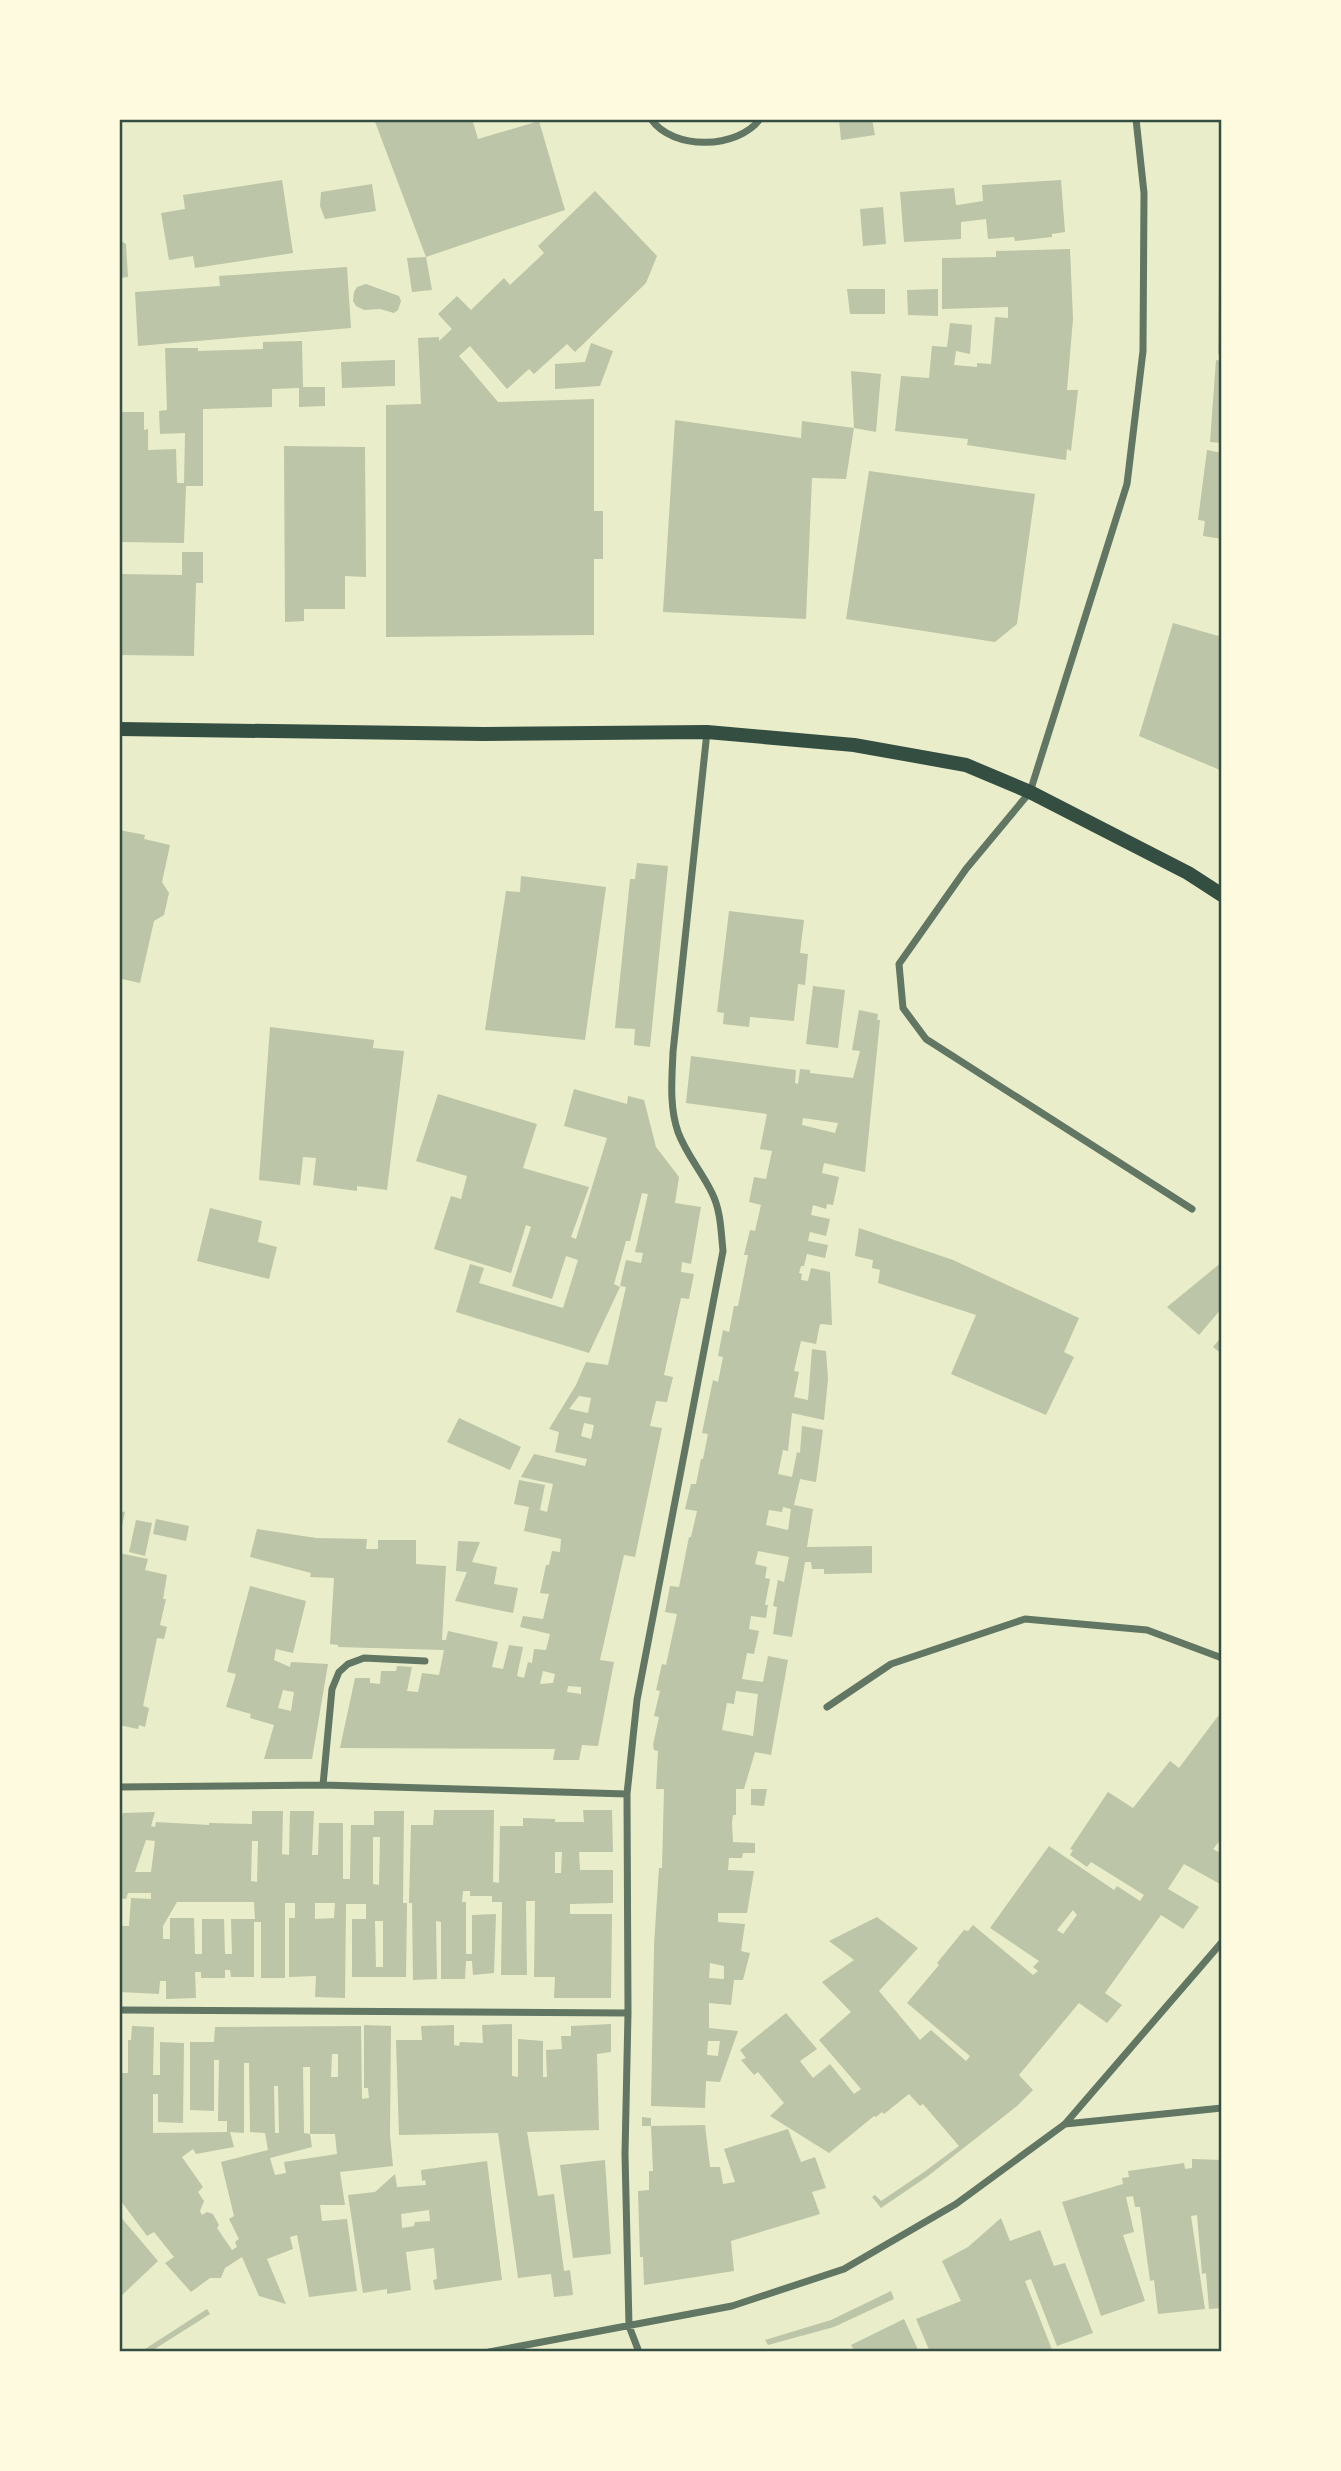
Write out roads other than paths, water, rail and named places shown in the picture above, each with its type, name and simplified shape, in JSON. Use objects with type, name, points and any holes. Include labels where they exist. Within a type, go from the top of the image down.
[{"type":"main road","points":[[119,730],[484,734],[707,732],[854,745],[965,765],[1030,792],[1188,873],[1222,895]]},
{"type":"street","points":[[651,119],[681,140],[714,142],[738,137],[760,119]]},
{"type":"street","points":[[1136,119],[1144,193],[1143,351],[1127,484],[1030,792],[966,869],[899,964],[903,1008],[926,1039],[1192,1209]]},
{"type":"street","points":[[639,2352],[629,2326],[625,2154],[628,2013],[627,1794],[636,1700],[723,1251],[721,1222],[713,1195],[677,1132],[671,1103],[673,1052],[707,732]]},
{"type":"street","points":[[827,1707],[891,1664],[1025,1619],[1147,1630],[1222,1658]]},
{"type":"street","points":[[323,1785],[332,1689],[340,1672],[348,1664],[364,1658],[425,1661]]},
{"type":"street","points":[[119,1787],[323,1785],[627,1794]]},
{"type":"street","points":[[489,2352],[732,2306],[844,2269],[956,2204],[1065,2124],[1222,1941]]},
{"type":"street","points":[[119,2010],[628,2013]]},
{"type":"street","points":[[1065,2124],[1222,2109]]}]
